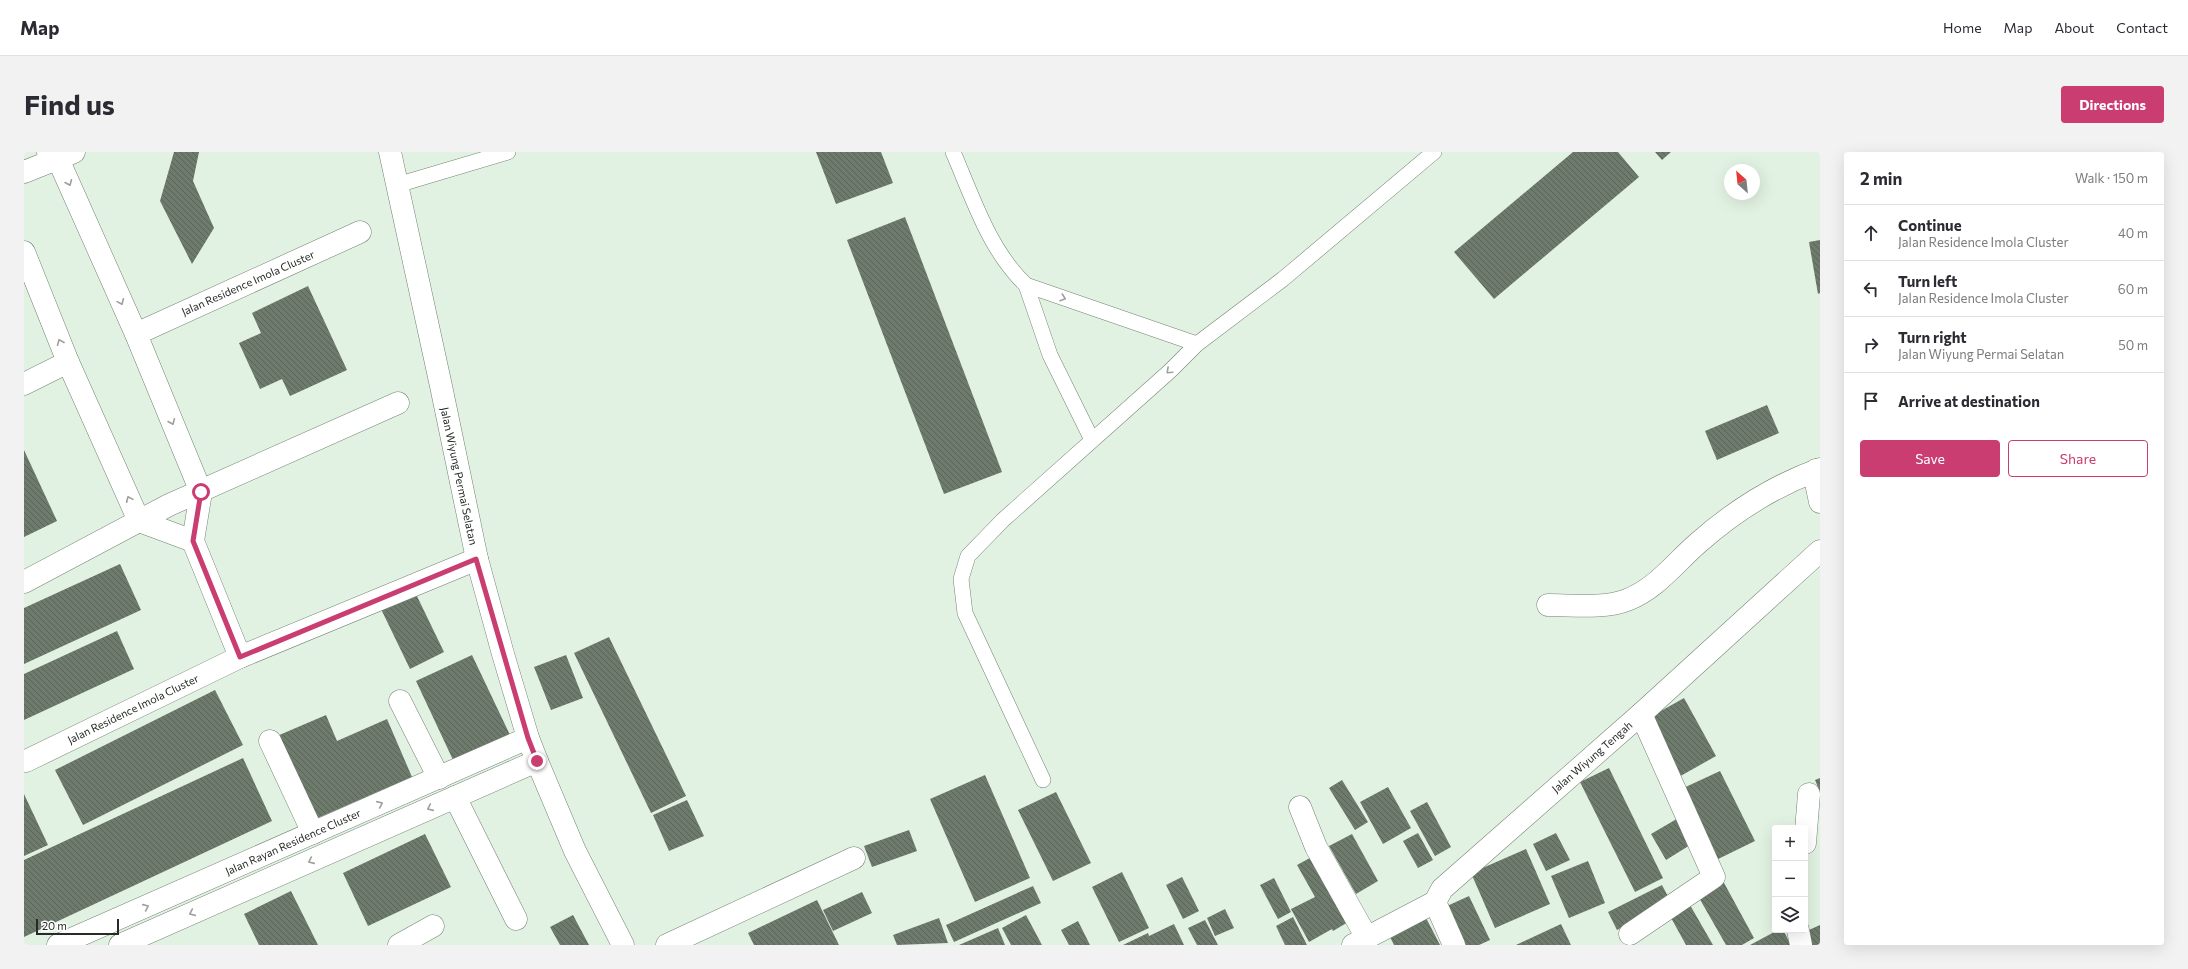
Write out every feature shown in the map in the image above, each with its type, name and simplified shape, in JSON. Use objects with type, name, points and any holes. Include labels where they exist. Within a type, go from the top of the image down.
[{"type":"street","name":"Jalan Wiyung Permai Selatan","points":[[390,152],[476,559],[511,746],[537,761],[575,851],[623,945]]},
{"type":"street","points":[[24,172],[60,154],[201,492],[193,541],[240,657]]},
{"type":"street","name":"Jalan Residence Imola Cluster","points":[[136,334],[360,232]]},
{"type":"street","points":[[24,252],[68,362],[139,521],[193,541]]},
{"type":"street","points":[[24,384],[68,362]]},
{"type":"street","points":[[24,582],[139,521],[398,403]]},
{"type":"street","points":[[1818,470],[1816,483],[1820,502]]},
{"type":"street","points":[[1548,605],[1608,604],[1627,600],[1660,580],[1698,543],[1753,501],[1818,470]]},
{"type":"street","name":"Jalan Wiyung Tengah","points":[[1435,902],[1442,888],[1641,714],[1820,551]]},
{"type":"street","name":"Jalan Residence Imola Cluster","points":[[26,761],[240,657],[476,559]]},
{"type":"street","points":[[400,701],[439,778]]},
{"type":"street","points":[[1630,934],[1714,877],[1641,714]]},
{"type":"street","points":[[270,741],[313,833]]},
{"type":"street","points":[[504,776],[511,746]]},
{"type":"street","name":"Jalan Rayan Residence Cluster","points":[[58,945],[511,746]]},
{"type":"street","points":[[120,919],[125,943],[537,761]]},
{"type":"street","points":[[1806,825],[1809,794]]},
{"type":"street","points":[[455,797],[516,919]]},
{"type":"street","points":[[1300,807],[1305,823],[1360,941],[1435,902],[1454,945]]},
{"type":"street","points":[[667,945],[854,858]]},
{"type":"street","points":[[409,943],[433,926]]},
{"type":"street","points":[[1799,933],[1801,945]]},
{"type":"lane","points":[[397,185],[508,152]]},
{"type":"lane","points":[[953,152],[995,247],[1011,271],[1026,285],[1197,344]]},
{"type":"lane","points":[[1043,780],[965,613],[962,579],[968,556],[1003,520],[1165,375],[1197,344],[1283,279],[1434,152]]},
{"type":"lane","points":[[1026,285],[1050,355],[1092,440]]},
{"type":"building","points":[[174,152],[199,152],[193,181],[214,228],[192,264],[160,201]]},
{"type":"building","points":[[816,152],[881,152],[893,183],[836,204]]},
{"type":"building","points":[[1573,152],[1618,152],[1639,177],[1494,299],[1454,252]]},
{"type":"building","points":[[1655,152],[1671,152],[1662,160]]},
{"type":"building","points":[[905,217],[1002,472],[944,494],[847,240]]},
{"type":"building","points":[[1820,240],[1820,293],[1818,294],[1809,242]]},
{"type":"building","points":[[308,286],[347,370],[290,396],[282,379],[260,389],[239,343],[261,333],[252,313]]},
{"type":"building","points":[[1767,405],[1779,433],[1717,460],[1705,431]]},
{"type":"building","points":[[24,450],[57,521],[24,537]]},
{"type":"building","points":[[120,564],[141,610],[24,664],[24,608]]},
{"type":"building","points":[[414,590],[444,652],[410,669],[380,607]]},
{"type":"building","points":[[117,631],[134,669],[24,720],[24,674]]},
{"type":"building","points":[[609,637],[686,796],[651,813],[574,653]]},
{"type":"building","points":[[472,655],[510,735],[454,762],[416,681]]},
{"type":"building","points":[[566,655],[583,698],[551,710],[534,667]]},
{"type":"building","points":[[215,690],[243,745],[83,825],[55,770]]},
{"type":"building","points":[[1684,698],[1716,756],[1677,778],[1645,720]]},
{"type":"building","points":[[326,715],[337,741],[387,719],[412,777],[313,820],[277,736]]},
{"type":"building","points":[[243,758],[272,821],[24,937],[24,860]]},
{"type":"building","points":[[1609,768],[1663,878],[1635,892],[1580,782]]},
{"type":"building","points":[[1720,771],[1755,841],[1712,862],[1677,791]]},
{"type":"building","points":[[985,775],[1030,878],[975,902],[930,799]]},
{"type":"building","points":[[1820,778],[1820,792],[1815,780]]},
{"type":"building","points":[[1342,780],[1368,822],[1355,830],[1329,788]]},
{"type":"building","points":[[1388,787],[1411,828],[1383,844],[1360,802]]},
{"type":"building","points":[[1056,792],[1091,863],[1053,881],[1018,810]]},
{"type":"building","points":[[24,794],[48,845],[24,856]]},
{"type":"building","points":[[687,800],[704,836],[669,851],[653,815]]},
{"type":"building","points":[[1427,802],[1451,847],[1435,856],[1410,811]]},
{"type":"building","points":[[1680,817],[1695,842],[1666,860],[1651,834]]},
{"type":"building","points":[[909,830],[917,851],[872,867],[864,846]]},
{"type":"building","points":[[1418,833],[1433,860],[1418,868],[1403,841]]},
{"type":"building","points":[[1556,833],[1570,860],[1546,871],[1533,844]]},
{"type":"building","points":[[425,834],[451,887],[368,926],[343,873]]},
{"type":"building","points":[[1352,834],[1378,881],[1356,894],[1329,846]]},
{"type":"building","points":[[1526,849],[1550,904],[1495,928],[1471,873]]},
{"type":"building","points":[[1319,853],[1355,918],[1333,931],[1332,929],[1309,942],[1291,909],[1315,897],[1297,865]]},
{"type":"building","points":[[1588,861],[1605,903],[1569,918],[1551,876]]},
{"type":"building","points":[[1122,872],[1149,928],[1119,942],[1092,887]]},
{"type":"building","points":[[1182,877],[1199,911],[1183,919],[1166,885]]},
{"type":"building","points":[[1274,878],[1291,912],[1278,919],[1260,885]]},
{"type":"building","points":[[1723,881],[1754,938],[1742,945],[1726,945],[1698,896]]},
{"type":"building","points":[[1662,885],[1671,902],[1617,930],[1608,912]]},
{"type":"building","points":[[1033,886],[1041,903],[954,942],[946,925]]},
{"type":"building","points":[[291,891],[318,945],[259,945],[244,914]]},
{"type":"building","points":[[862,892],[872,913],[833,931],[823,910]]},
{"type":"building","points":[[1469,896],[1490,940],[1479,945],[1466,945],[1447,906]]},
{"type":"building","points":[[817,900],[839,945],[754,945],[748,933]]},
{"type":"building","points":[[1690,905],[1713,945],[1686,945],[1670,916]]},
{"type":"building","points":[[1225,909],[1234,928],[1215,936],[1207,918]]},
{"type":"building","points":[[1423,912],[1440,945],[1394,945],[1387,931]]},
{"type":"building","points":[[573,915],[589,945],[560,945],[550,927]]},
{"type":"building","points":[[1026,915],[1042,945],[1011,945],[1002,928]]},
{"type":"building","points":[[1293,917],[1307,945],[1285,945],[1276,926]]},
{"type":"building","points":[[939,918],[948,943],[897,945],[893,935]]},
{"type":"building","points":[[1205,920],[1218,945],[1197,945],[1188,928]]},
{"type":"building","points":[[1078,921],[1090,945],[1069,945],[1061,930]]},
{"type":"building","points":[[1174,924],[1184,945],[1123,945],[1148,933],[1149,936]]},
{"type":"building","points":[[1561,924],[1571,945],[1516,945]]},
{"type":"building","points":[[1820,925],[1820,945],[1805,945],[1800,934],[1808,933],[1808,930]]},
{"type":"building","points":[[998,928],[1005,945],[959,945]]},
{"type":"building","points":[[1772,933],[1785,933],[1791,945],[1750,945]]},
{"type":"route","points":[[201,492],[193,541],[240,657],[476,559],[528,738],[537,761]]}]
